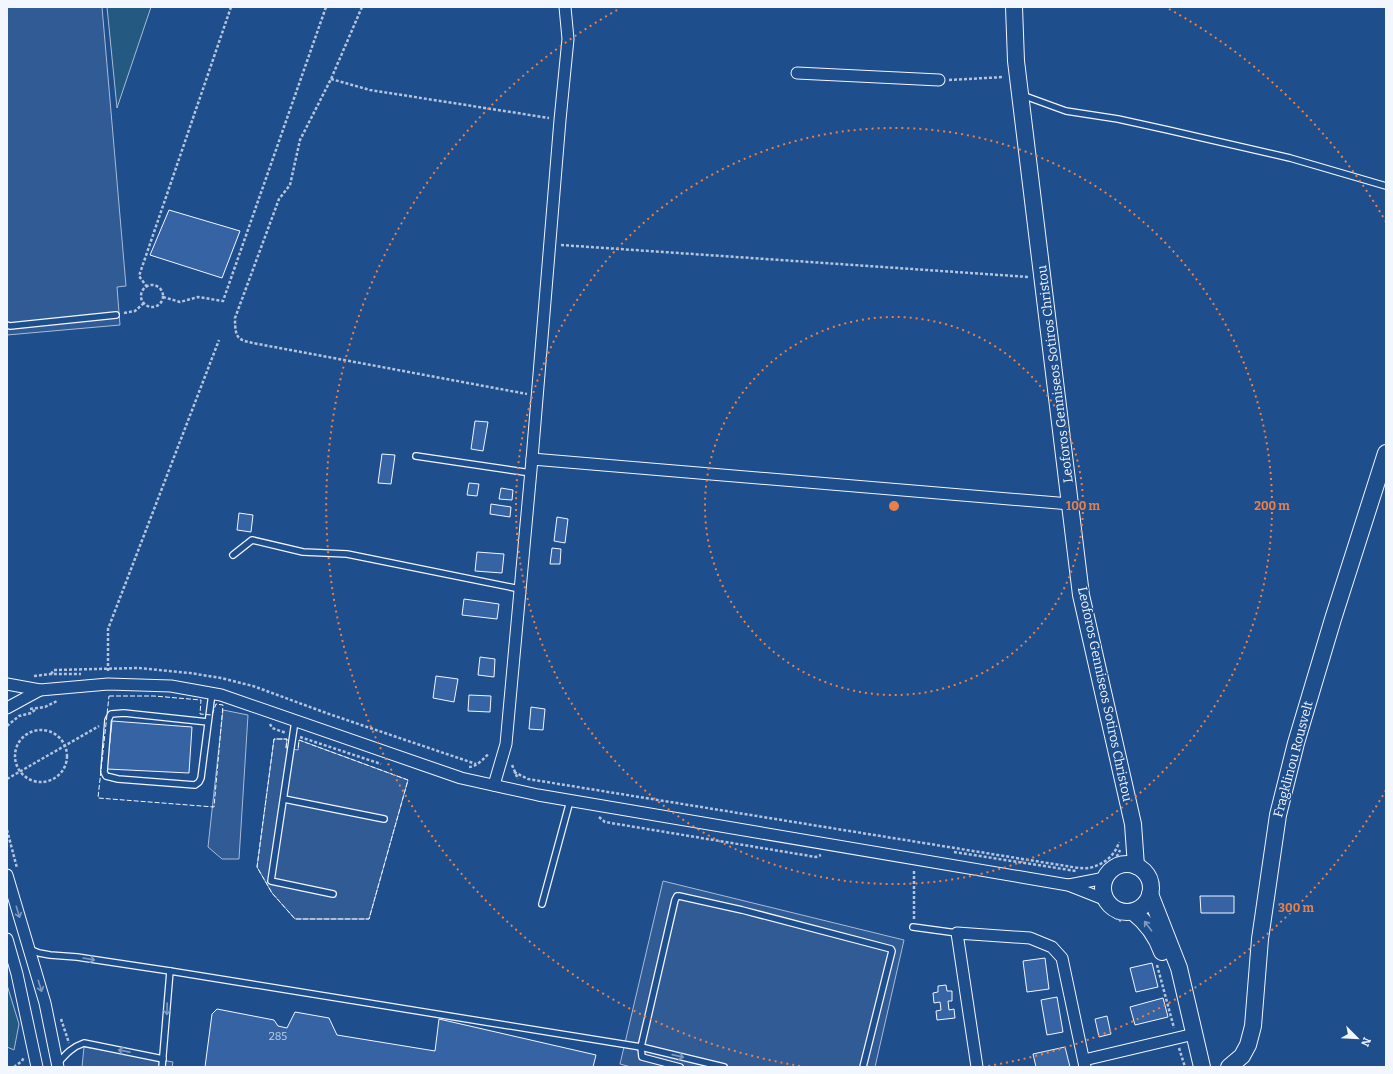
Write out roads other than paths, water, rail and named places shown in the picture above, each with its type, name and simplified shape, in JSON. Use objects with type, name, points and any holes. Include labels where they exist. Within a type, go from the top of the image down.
[{"type":"main road","name":"Leoforos Genniseos Sotiros Christou","points":[[1014,7],[1020,94],[1081,595],[1133,824],[1127,834],[1126,860]]},
{"type":"main road","name":"Fragklinou Rousvelt","points":[[1229,1067],[1242,1056],[1248,1045],[1253,1026],[1260,939],[1278,815],[1296,743],[1333,619],[1386,453]]},
{"type":"main road","points":[[1126,860],[1141,869],[1149,880],[1150,894],[1179,968],[1202,1067],[1183,1036],[1159,942],[1147,923],[1130,917],[1127,912],[1115,910],[1104,903],[1101,872],[1109,872],[1126,860]]},
{"type":"main road","points":[[1130,917],[1144,905],[1150,894]]},
{"type":"street","points":[[494,785],[506,744],[531,473],[536,396],[568,39],[565,7]]},
{"type":"street","points":[[797,73],[939,80]]},
{"type":"street","points":[[532,459],[1070,504]]},
{"type":"street","points":[[7,684],[40,690],[108,684],[171,686],[212,693],[238,700],[461,778],[538,795],[1068,885],[1104,903]]},
{"type":"street","points":[[7,708],[40,690]]},
{"type":"street","points":[[1068,885],[1101,872]]},
{"type":"street","points":[[7,875],[45,1003],[58,1065]]},
{"type":"street","points":[[977,1067],[957,933],[1030,938],[1052,947],[1062,958],[1084,1063],[1183,1036]]},
{"type":"street","points":[[7,939],[17,974],[37,1067]]},
{"type":"lane","points":[[1020,94],[1066,111],[1118,119],[1290,158],[1386,186]]},
{"type":"lane","points":[[8,326],[116,315]]},
{"type":"lane","points":[[416,456],[531,473]]},
{"type":"lane","points":[[233,555],[252,540],[303,552],[347,554],[520,589]]},
{"type":"lane","points":[[208,722],[124,713],[110,714],[108,720],[104,772],[106,776],[118,779],[195,785],[199,782],[201,778],[212,693]]},
{"type":"lane","points":[[296,720],[271,881],[333,894]]},
{"type":"lane","points":[[284,799],[384,819]]},
{"type":"lane","points":[[542,904],[570,800]]},
{"type":"lane","points":[[680,1067],[642,1057],[640,1047],[677,896],[742,910],[891,948],[892,952],[863,1067]]},
{"type":"lane","points":[[913,928],[957,933]]},
{"type":"lane","points":[[29,949],[50,955],[77,957],[170,970],[640,1047],[724,1067]]},
{"type":"lane","points":[[162,1067],[170,970]]},
{"type":"lane","points":[[58,1065],[66,1052],[77,1045],[84,1043],[163,1059]]}]
